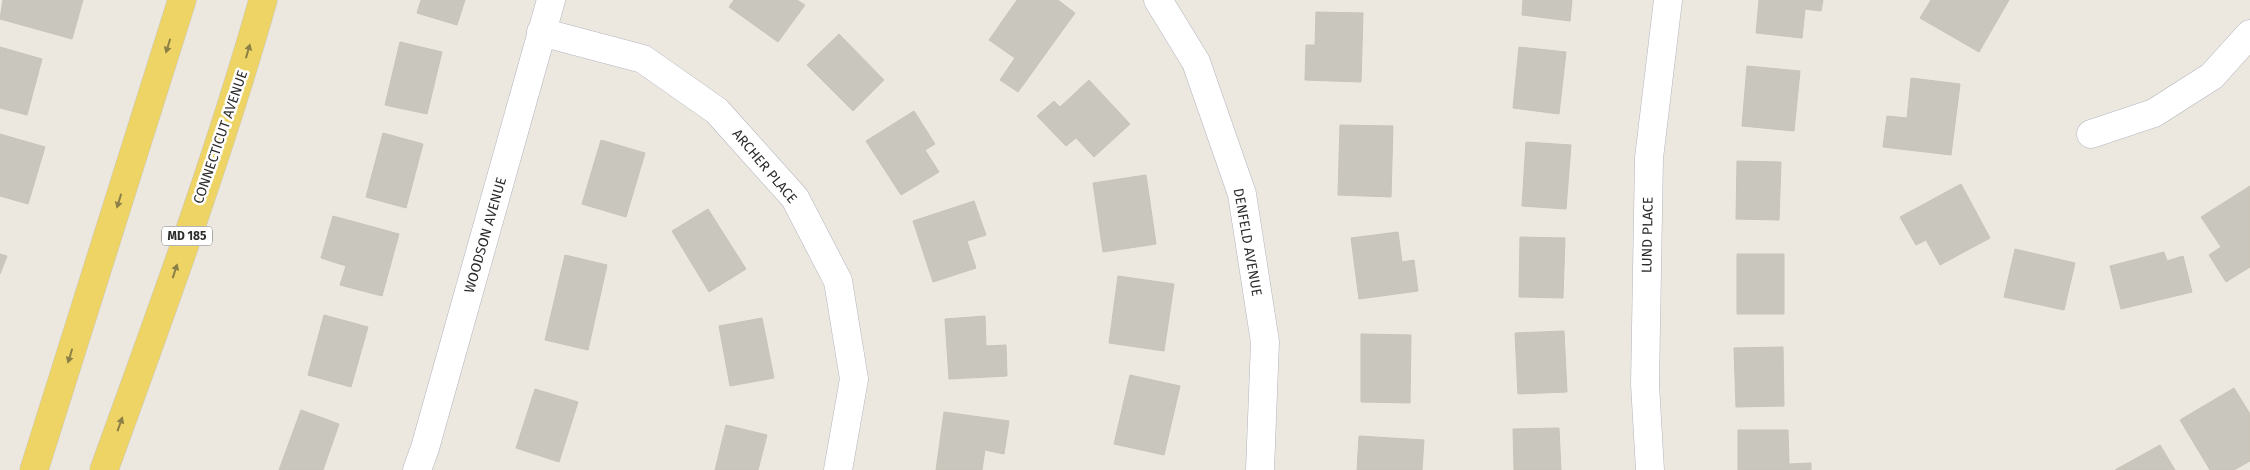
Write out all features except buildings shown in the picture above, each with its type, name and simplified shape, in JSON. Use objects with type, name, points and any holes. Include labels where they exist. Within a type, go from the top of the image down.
[{"type":"main road","points":[[34,470],[182,0]]},
{"type":"main road","name":"CONNECTICUT AVENUE","points":[[104,470],[159,318],[247,56],[263,0]]},
{"type":"street","name":"WOODSON AVENUE","points":[[417,470],[425,448],[551,0]]},
{"type":"street","name":"DENFELD AVENUE","points":[[1158,0],[1196,62],[1242,194],[1265,342],[1260,470]]},
{"type":"street","name":"LUND PLACE","points":[[1650,470],[1645,384],[1649,158],[1668,0]]},
{"type":"street","name":"ARCHER PLACE","points":[[541,32],[643,59],[717,111],[795,198],[838,281],[854,379],[838,470]]},
{"type":"street","points":[[2091,134],[2154,112],[2212,76],[2250,34]]}]
